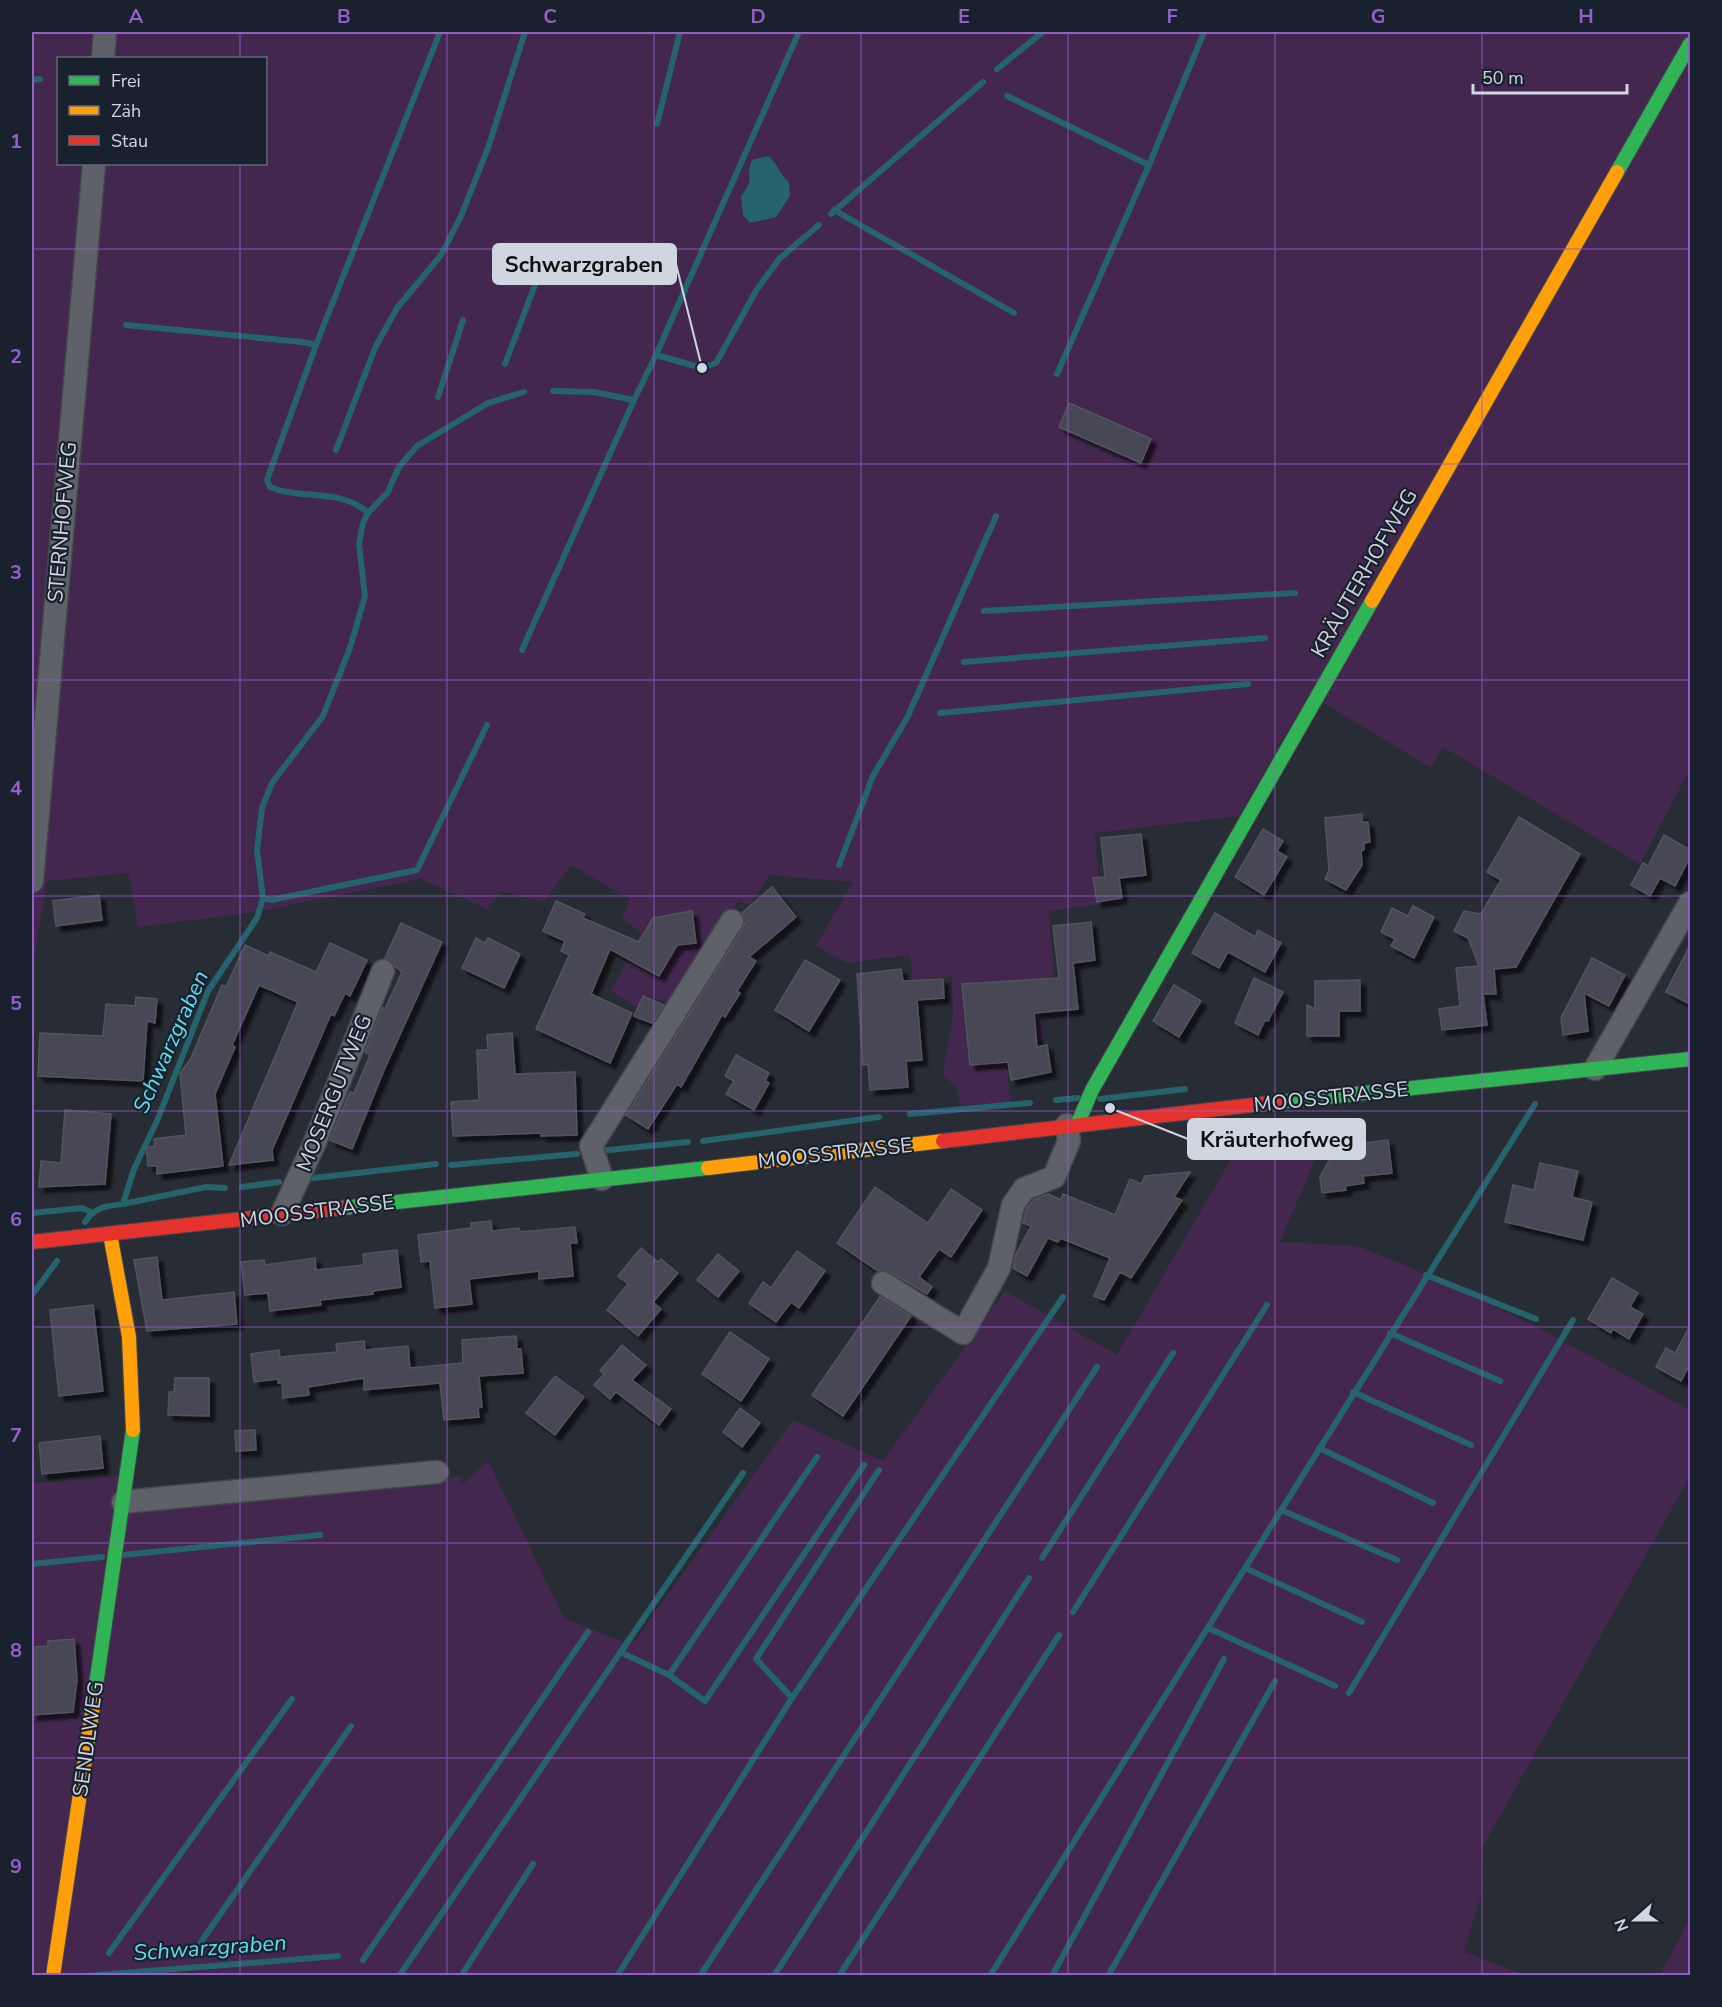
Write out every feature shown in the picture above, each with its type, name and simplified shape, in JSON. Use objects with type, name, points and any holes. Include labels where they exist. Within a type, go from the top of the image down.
[{"type":"street","points":[[103,57],[105,32]]},
{"type":"street","name":"KRÄUTERHOFWEG","points":[[1072,1124],[1690,44]]},
{"type":"street","name":"STERNHOFWEG","points":[[32,881],[94,165]]},
{"type":"street","points":[[1594,1069],[1690,903]]},
{"type":"street","points":[[602,1179],[591,1146],[732,921]]},
{"type":"street","name":"MOSERGUTWEG","points":[[282,1214],[315,1142],[383,971]]},
{"type":"street","name":"MOOSSTRASSE","points":[[32,1242],[1072,1124],[1690,1059]]},
{"type":"street","points":[[884,1283],[963,1333],[999,1268],[1013,1205],[1024,1189],[1054,1177],[1069,1141],[1072,1124]]},
{"type":"street","name":"SENDLWEG","points":[[53,1976],[134,1423],[129,1338],[110,1234]]},
{"type":"street","points":[[123,1502],[437,1472]]},
{"type":"shaded area","points":[[32,32],[1690,32],[1690,769],[1640,864],[1443,747],[1431,768],[1309,694],[1239,816],[1095,833],[1101,904],[1049,911],[1054,976],[1037,980],[1044,1039],[1004,1045],[1011,1103],[960,1105],[957,1087],[943,1076],[953,1013],[952,976],[912,980],[910,955],[846,963],[816,946],[853,882],[769,875],[750,905],[739,901],[670,1003],[645,996],[639,1009],[611,991],[641,933],[622,918],[630,899],[571,865],[544,902],[501,891],[487,909],[421,879],[249,913],[138,927],[129,873],[47,881],[32,971]]},
{"type":"shaded area","points":[[1325,1137],[1280,1242],[1358,1246],[1439,1279],[1546,1332],[1690,1410],[1690,1476],[1481,1850],[1482,1892],[1464,1952],[1525,1975],[199,1976],[192,1971],[162,1976],[32,1976],[32,1483],[123,1476],[134,1510],[429,1486],[436,1477],[463,1477],[459,1484],[463,1484],[488,1461],[564,1618],[628,1644],[631,1640],[634,1642],[793,1420],[883,1461],[1005,1291],[1117,1355],[1241,1142]]},
{"type":"shaded area","points":[[1690,1918],[1690,1975],[1660,1975]]},
{"type":"water","points":[[768,156],[789,182],[790,196],[776,217],[750,223],[743,215],[741,196],[748,185],[752,160]]},
{"type":"building","points":[[1069,403],[1151,439],[1141,463],[1059,427]]},
{"type":"building","points":[[1362,814],[1362,822],[1368,822],[1370,842],[1364,843],[1364,850],[1361,851],[1362,865],[1346,890],[1325,879],[1329,870],[1325,818]]},
{"type":"building","points":[[1519,817],[1580,854],[1516,967],[1494,969],[1496,994],[1483,994],[1487,1025],[1442,1030],[1439,1009],[1460,1006],[1456,968],[1479,966],[1468,938],[1454,931],[1464,911],[1481,914],[1501,880],[1487,872]]},
{"type":"building","points":[[1263,829],[1283,841],[1277,851],[1287,857],[1264,895],[1235,877]]},
{"type":"building","points":[[1141,834],[1146,875],[1119,878],[1122,898],[1097,902],[1093,878],[1105,877],[1101,838]]},
{"type":"building","points":[[1664,835],[1690,850],[1690,857],[1675,886],[1660,878],[1650,896],[1631,885],[1643,863],[1648,866]]},
{"type":"building","points":[[772,887],[796,917],[749,957],[756,961],[737,991],[740,993],[725,1017],[722,1015],[681,1087],[677,1084],[648,1129],[626,1115],[743,928],[746,920],[742,913]]},
{"type":"building","points":[[99,895],[102,920],[56,926],[53,901]]},
{"type":"building","points":[[556,901],[585,914],[583,918],[639,942],[653,918],[692,911],[696,943],[677,945],[659,976],[610,949],[591,994],[632,1013],[610,1063],[536,1029],[569,955],[561,951],[565,941],[543,931]]},
{"type":"building","points":[[1413,906],[1434,917],[1414,958],[1391,946],[1395,939],[1381,932],[1392,908],[1408,916]]},
{"type":"building","points":[[1215,913],[1255,937],[1258,930],[1281,943],[1265,972],[1228,952],[1219,968],[1192,953]]},
{"type":"building","points":[[1091,922],[1095,960],[1073,963],[1078,1009],[1034,1013],[1037,1047],[1047,1045],[1051,1072],[1011,1080],[1008,1062],[970,1065],[962,984],[1059,978],[1053,926]]},
{"type":"building","points":[[401,923],[442,942],[384,1070],[352,1149],[330,1140],[350,1092],[354,1093],[370,1055],[365,1052],[383,1007],[385,1009],[402,972],[385,958]]},
{"type":"building","points":[[476,938],[485,943],[488,938],[520,954],[504,988],[462,968]]},
{"type":"building","points":[[330,943],[367,960],[350,996],[345,993],[334,1016],[331,1014],[272,1150],[273,1160],[229,1165],[298,1002],[259,985],[232,1045],[235,1047],[215,1094],[223,1166],[157,1174],[157,1166],[148,1166],[146,1147],[155,1146],[154,1139],[186,1135],[180,1073],[190,1060],[222,985],[226,987],[245,945],[269,956],[270,952],[316,972]]},
{"type":"building","points":[[1690,945],[1690,1004],[1666,992]]},
{"type":"building","points":[[1592,958],[1625,975],[1609,1006],[1584,993],[1588,1031],[1563,1035],[1561,1018]]},
{"type":"building","points":[[805,960],[840,980],[809,1031],[775,1010]]},
{"type":"building","points":[[901,969],[903,981],[943,979],[944,998],[917,1000],[922,1060],[906,1061],[908,1087],[870,1090],[868,1064],[863,1065],[857,974]]},
{"type":"building","points":[[1254,978],[1283,992],[1258,1035],[1235,1023]]},
{"type":"building","points":[[1360,980],[1360,1011],[1339,1011],[1339,1036],[1307,1036],[1307,1005],[1315,1009],[1315,981]]},
{"type":"building","points":[[1174,985],[1201,1001],[1179,1037],[1153,1021]]},
{"type":"building","points":[[643,996],[664,1005],[652,1023],[634,1016]]},
{"type":"building","points":[[136,997],[157,999],[155,1023],[147,1021],[143,1081],[38,1076],[40,1033],[103,1036],[106,1004],[135,1006]]},
{"type":"building","points":[[512,1033],[515,1074],[575,1072],[577,1135],[541,1136],[541,1133],[453,1136],[451,1102],[479,1100],[477,1050],[488,1050],[487,1035]]},
{"type":"building","points":[[736,1055],[769,1073],[765,1081],[769,1083],[754,1110],[726,1094],[734,1081],[725,1076]]},
{"type":"building","points":[[65,1110],[111,1114],[105,1184],[39,1187],[41,1161],[61,1163]]},
{"type":"building","points":[[1388,1140],[1392,1173],[1363,1176],[1364,1183],[1345,1186],[1346,1190],[1322,1193],[1320,1177],[1331,1157],[1358,1153],[1356,1144]]},
{"type":"building","points":[[1540,1163],[1578,1171],[1572,1197],[1592,1202],[1583,1240],[1505,1222],[1513,1185],[1534,1190]]},
{"type":"building","points":[[1190,1172],[1174,1197],[1182,1200],[1131,1278],[1120,1272],[1104,1300],[1094,1296],[1110,1258],[1060,1238],[1058,1242],[1048,1238],[1027,1276],[1013,1268],[1016,1254],[1031,1226],[1023,1223],[1026,1210],[1033,1200],[1048,1194],[1061,1200],[1063,1194],[1115,1215],[1130,1179],[1141,1184],[1145,1176]]},
{"type":"building","points":[[875,1187],[928,1223],[951,1189],[982,1210],[951,1257],[939,1249],[919,1277],[932,1287],[927,1294],[890,1272],[878,1271],[837,1243]]},
{"type":"building","points":[[491,1221],[492,1231],[519,1228],[520,1232],[575,1227],[577,1243],[570,1243],[573,1276],[539,1279],[539,1271],[469,1279],[472,1304],[435,1308],[430,1261],[421,1262],[418,1235],[471,1228],[471,1223]]},
{"type":"building","points":[[641,1248],[658,1262],[661,1259],[678,1273],[653,1302],[661,1309],[638,1336],[607,1310],[628,1284],[618,1276]]},
{"type":"building","points":[[397,1250],[401,1287],[373,1291],[373,1294],[320,1300],[321,1305],[270,1311],[268,1293],[245,1295],[241,1262],[264,1260],[265,1265],[315,1258],[316,1270],[364,1265],[363,1254]]},
{"type":"building","points":[[797,1251],[825,1271],[799,1308],[791,1302],[776,1322],[749,1303],[763,1282],[771,1288]]},
{"type":"building","points":[[718,1254],[739,1271],[718,1297],[697,1280]]},
{"type":"building","points":[[157,1257],[162,1300],[234,1292],[237,1324],[147,1331],[134,1260]]},
{"type":"building","points":[[1612,1278],[1638,1293],[1630,1307],[1643,1314],[1629,1339],[1613,1329],[1611,1333],[1588,1319]]},
{"type":"building","points":[[880,1297],[911,1316],[843,1416],[812,1395]]},
{"type":"building","points":[[93,1305],[103,1391],[59,1396],[50,1310]]},
{"type":"building","points":[[1690,1326],[1690,1364],[1681,1381],[1656,1367],[1666,1348],[1675,1353]]},
{"type":"building","points":[[730,1332],[769,1359],[741,1401],[702,1374]]},
{"type":"building","points":[[516,1336],[517,1349],[521,1349],[523,1373],[479,1376],[482,1407],[478,1408],[479,1417],[444,1420],[440,1383],[364,1390],[364,1378],[308,1387],[309,1395],[283,1398],[282,1383],[278,1383],[278,1379],[254,1382],[251,1354],[279,1350],[280,1357],[337,1352],[336,1344],[364,1341],[365,1350],[408,1346],[410,1368],[463,1363],[462,1340]]},
{"type":"building","points":[[622,1345],[646,1365],[632,1380],[671,1409],[659,1425],[616,1392],[610,1399],[594,1385],[604,1374],[600,1371]]},
{"type":"building","points":[[555,1376],[584,1397],[555,1435],[526,1413]]},
{"type":"building","points":[[175,1378],[209,1378],[209,1416],[168,1415],[169,1392],[174,1392]]},
{"type":"building","points":[[740,1408],[760,1423],[742,1447],[723,1432]]},
{"type":"building","points":[[255,1430],[256,1450],[236,1451],[235,1431]]},
{"type":"building","points":[[100,1436],[103,1468],[42,1474],[39,1443]]},
{"type":"building","points":[[74,1639],[77,1680],[73,1712],[32,1715],[32,1647],[48,1646],[48,1641]]},
{"type":"waterway","points":[[368,513],[358,505],[346,500],[282,491],[270,487],[267,480],[316,345],[440,32]]},
{"type":"waterway","points":[[336,450],[375,348],[397,308],[441,255],[461,216],[488,148],[525,32]]},
{"type":"waterway","points":[[657,124],[680,32]]},
{"type":"waterway","points":[[656,355],[799,32]]},
{"type":"waterway","name":"Schwarzgraben","points":[[997,69],[1043,32]]},
{"type":"waterway","points":[[1057,374],[1149,165],[1204,32]]},
{"type":"waterway","points":[[32,80],[40,79]]},
{"type":"waterway","name":"Schwarzgraben","points":[[831,214],[983,82]]},
{"type":"waterway","points":[[1007,96],[1149,165]]},
{"type":"waterway","points":[[834,210],[1014,313]]},
{"type":"waterway","name":"Schwarzgraben","points":[[553,391],[594,392],[634,400],[656,355],[702,368],[716,363],[756,291],[779,259],[819,225]]},
{"type":"waterway","points":[[505,364],[543,264]]},
{"type":"waterway","points":[[438,397],[463,320]]},
{"type":"waterway","points":[[126,325],[316,345]]},
{"type":"waterway","name":"Schwarzgraben","points":[[85,1222],[101,1208],[123,1204],[134,1169],[157,1121],[208,991],[257,918],[263,898],[257,850],[262,808],[272,783],[323,716],[350,648],[365,596],[359,544],[363,523],[368,513],[388,492],[399,467],[417,446],[488,403],[524,392]]},
{"type":"waterway","points":[[522,650],[634,400]]},
{"type":"waterway","points":[[839,865],[873,776],[908,716],[996,516]]},
{"type":"waterway","points":[[984,611],[1295,593]]},
{"type":"waterway","points":[[964,662],[1265,638]]},
{"type":"waterway","points":[[940,713],[1248,684]]},
{"type":"waterway","points":[[263,898],[271,900],[417,870],[487,725]]},
{"type":"waterway","points":[[1100,1099],[1185,1089]]},
{"type":"waterway","points":[[1056,1100],[1078,1098]]},
{"type":"waterway","points":[[910,1114],[1030,1103]]},
{"type":"waterway","points":[[990,1976],[1535,1104]]},
{"type":"waterway","points":[[703,1141],[879,1117]]},
{"type":"waterway","points":[[599,1151],[688,1142]]},
{"type":"waterway","points":[[451,1165],[577,1154]]},
{"type":"waterway","points":[[305,1179],[436,1164]]},
{"type":"waterway","points":[[242,1187],[279,1182]]},
{"type":"waterway","points":[[123,1204],[206,1187],[225,1188]]},
{"type":"waterway","points":[[32,1213],[82,1208],[91,1212]]},
{"type":"waterway","name":"Schwarzgraben","points":[[32,1295],[57,1261]]},
{"type":"waterway","points":[[1426,1275],[1536,1319]]},
{"type":"waterway","points":[[617,1976],[792,1698],[1063,1297]]},
{"type":"waterway","points":[[1073,1612],[1267,1305]]},
{"type":"waterway","points":[[1349,1693],[1573,1320]]},
{"type":"waterway","points":[[1390,1333],[1500,1381]]},
{"type":"waterway","points":[[1042,1558],[1173,1353]]},
{"type":"waterway","points":[[700,1976],[1097,1367]]},
{"type":"waterway","points":[[1353,1392],[1471,1445]]},
{"type":"waterway","points":[[1319,1448],[1433,1503]]},
{"type":"waterway","points":[[620,1652],[669,1675],[817,1457]]},
{"type":"waterway","points":[[669,1675],[705,1701],[864,1465]]},
{"type":"waterway","points":[[792,1698],[756,1659],[879,1470]]},
{"type":"waterway","points":[[399,1976],[743,1473]]},
{"type":"waterway","points":[[1281,1510],[1397,1560]]},
{"type":"waterway","points":[[123,1555],[320,1535]]},
{"type":"waterway","points":[[32,1564],[102,1557]]},
{"type":"waterway","points":[[1245,1568],[1362,1622]]},
{"type":"waterway","points":[[774,1976],[1029,1578]]},
{"type":"waterway","points":[[1208,1628],[1335,1686]]},
{"type":"waterway","points":[[363,1960],[588,1632]]},
{"type":"waterway","points":[[839,1976],[1059,1635]]},
{"type":"waterway","points":[[1052,1976],[1224,1659]]},
{"type":"waterway","points":[[1108,1976],[1275,1681]]},
{"type":"waterway","points":[[109,1953],[292,1699]]},
{"type":"waterway","points":[[201,1942],[351,1726]]},
{"type":"waterway","points":[[461,1976],[533,1864]]},
{"type":"waterway","name":"Schwarzgraben","points":[[86,1976],[338,1956]]},
{"type":"traffic: fast","points":[[1617,172],[1690,44]]},
{"type":"traffic: fast","points":[[1078,1123],[1092,1090],[1372,601]]},
{"type":"traffic: fast","points":[[1279,1102],[1690,1059]]},
{"type":"traffic: fast","points":[[342,1208],[708,1168]]},
{"type":"traffic: fast","points":[[94,1699],[133,1430]]},
{"type":"traffic: slow","points":[[1372,601],[1617,172]]},
{"type":"traffic: slow","points":[[708,1168],[943,1141]]},
{"type":"traffic: slow","points":[[110,1234],[129,1337],[133,1430]]},
{"type":"traffic: slow","points":[[53,1976],[94,1699]]},
{"type":"traffic: jam","points":[[943,1141],[1279,1102]]},
{"type":"traffic: jam","points":[[32,1242],[342,1208]]},
{"type":"place","name":"Schwarzgraben","points":[[702,368]]},
{"type":"place","name":"Kräuterhofweg","points":[[1110,1108]]}]
